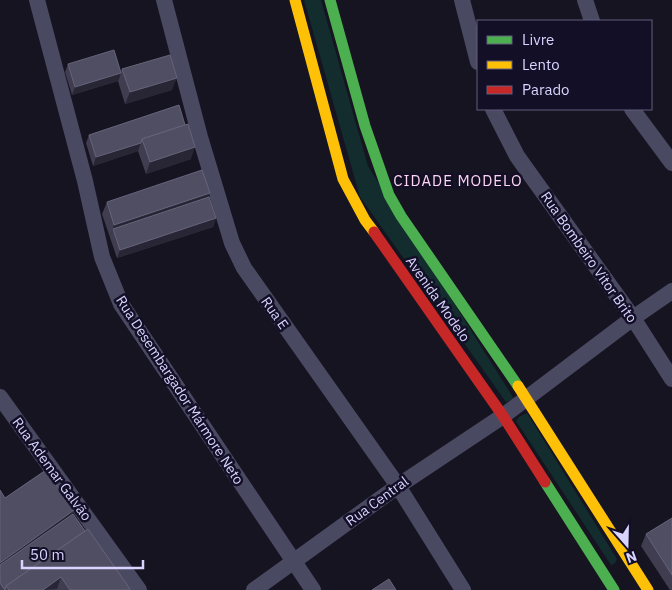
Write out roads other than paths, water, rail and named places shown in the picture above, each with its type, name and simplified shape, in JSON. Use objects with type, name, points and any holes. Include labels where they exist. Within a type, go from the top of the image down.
[{"type":"main road","name":"Avenida Modelo","points":[[295,0],[343,179],[353,200],[383,247],[618,576],[648,590]]},
{"type":"main road","name":"Avenida Modelo","points":[[330,0],[365,126],[389,196],[527,398],[618,576]]},
{"type":"street","name":"Rua Desembargador Mármore Neto","points":[[37,0],[85,181],[102,257],[113,287],[122,304],[313,590]]},
{"type":"street","name":"Rua E","points":[[164,0],[200,137],[232,243],[244,268],[398,486],[463,590]]},
{"type":"street","points":[[462,0],[477,58]]},
{"type":"street","points":[[585,0],[592,20]]},
{"type":"street","name":"Rua Bombeiro Vitor Brito","points":[[494,110],[517,156],[633,318],[672,379]]},
{"type":"street","points":[[633,110],[672,163]]},
{"type":"street","points":[[527,398],[672,291]]},
{"type":"street","name":"Rua Ademar Galvão","points":[[0,397],[139,590]]},
{"type":"street","name":"Rua Central","points":[[254,590],[398,486],[527,398]]},
{"type":"district","name":"CIDADE MODELO","points":[[458,181]]}]
